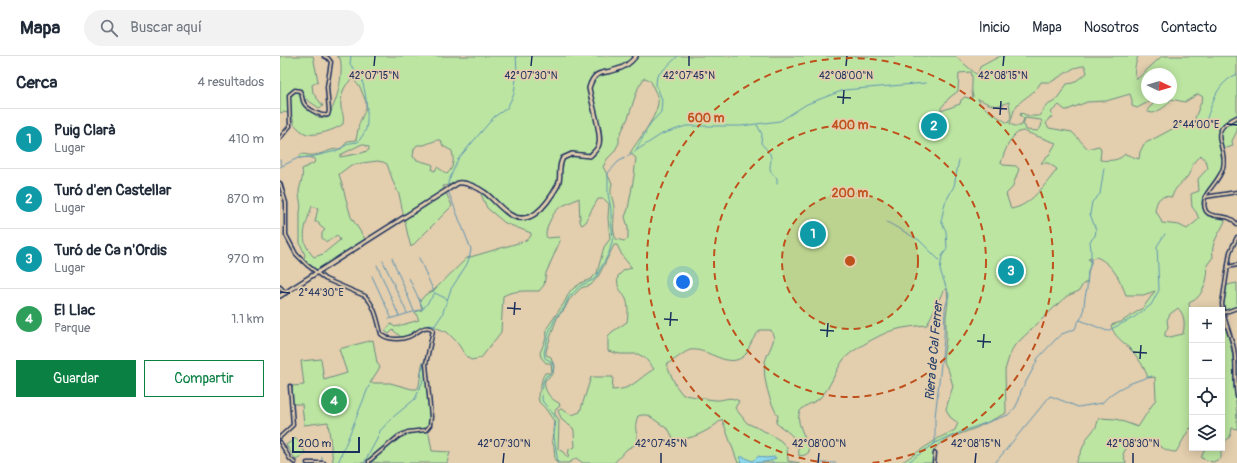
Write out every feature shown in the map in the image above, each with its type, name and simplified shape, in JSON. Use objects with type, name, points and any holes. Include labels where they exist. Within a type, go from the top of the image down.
[{"type":"main road","points":[[280,296],[458,183],[465,183],[481,189],[511,215],[524,218],[538,213],[560,182],[559,166],[563,158],[572,154],[590,156],[599,146],[600,137],[589,88],[591,80],[595,75],[618,69],[636,56]]},
{"type":"street","points":[[280,138],[290,126],[289,95],[295,90],[300,91],[305,105],[323,116],[328,115],[327,87],[331,62],[324,56]]},
{"type":"street","points":[[1237,117],[1225,123],[1222,127],[1219,139],[1224,158],[1224,165],[1222,173],[1208,190],[1204,203],[1205,210],[1212,216],[1231,218],[1235,220],[1237,225]]},
{"type":"street","points":[[280,183],[286,203],[286,235],[296,254],[325,279],[368,298],[374,310],[381,334],[384,337],[403,339],[410,337],[425,328],[430,328],[433,330],[426,364],[430,425],[426,430],[408,432],[399,436],[368,463]]},
{"type":"street","points":[[1205,198],[1237,192]]},
{"type":"street","points":[[1222,307],[1230,252],[1237,237]]},
{"type":"street","points":[[1228,267],[1237,265]]},
{"type":"street","points":[[280,287],[286,293]]},
{"type":"street","points":[[1225,312],[1237,308]]},
{"type":"street","points":[[1225,320],[1234,349],[1236,365],[1235,387],[1237,396]]},
{"type":"street","points":[[280,437],[282,433],[292,425],[290,386]]},
{"type":"street","points":[[280,442],[287,456],[292,462],[295,463]]},
{"type":"street","points":[[934,463],[935,453]]},
{"type":"street","points":[[307,463],[324,463]]},
{"type":"green space","points":[[280,56],[313,56],[318,81],[312,85],[313,93],[323,106],[319,108],[306,99],[303,105],[318,117],[327,118],[334,105],[339,89],[341,65],[340,58],[336,56],[955,56],[976,74],[978,74],[980,67],[1000,56],[1138,56],[1135,65],[1135,74],[1137,79],[1141,75],[1141,104],[1145,104],[1137,108],[1132,106],[1130,94],[1106,101],[1087,102],[1067,110],[1059,105],[1051,112],[1053,117],[1049,118],[1046,124],[1049,128],[1072,132],[1088,149],[1098,146],[1100,147],[1100,160],[1117,159],[1125,154],[1139,159],[1140,152],[1144,144],[1176,127],[1194,121],[1203,97],[1198,94],[1185,102],[1177,100],[1177,68],[1149,68],[1162,56],[1237,56],[1237,131],[1232,141],[1233,146],[1220,150],[1223,166],[1216,179],[1204,194],[1202,200],[1202,205],[1209,215],[1224,218],[1225,221],[1214,243],[1212,252],[1213,257],[1207,265],[1206,282],[1204,287],[1200,295],[1189,303],[1189,430],[1176,452],[1168,451],[1150,442],[1131,440],[1123,454],[1126,463],[1076,463],[1087,438],[1096,427],[1099,418],[1116,419],[1138,427],[1156,399],[1155,377],[1148,378],[1138,359],[1116,335],[1111,325],[1121,322],[1143,308],[1155,291],[1143,295],[1126,295],[1112,268],[1097,257],[1088,259],[1091,261],[1087,282],[1083,284],[1079,291],[1067,296],[1014,346],[1005,370],[1006,413],[939,444],[934,450],[933,463],[901,463],[939,438],[955,430],[958,423],[950,417],[946,409],[953,386],[949,372],[943,360],[946,339],[946,316],[948,302],[947,288],[943,291],[927,325],[906,327],[889,332],[860,347],[844,359],[824,394],[800,411],[799,423],[809,452],[805,455],[799,456],[799,450],[793,436],[776,423],[778,416],[772,404],[764,368],[774,338],[771,330],[760,330],[753,339],[746,354],[733,361],[719,358],[697,350],[690,350],[666,364],[676,386],[683,395],[715,400],[732,398],[739,401],[735,408],[747,423],[781,441],[787,448],[788,461],[800,463],[738,463],[722,419],[700,434],[680,440],[674,440],[669,430],[648,415],[642,415],[638,416],[636,422],[638,441],[636,444],[627,449],[614,463],[583,463],[576,458],[569,463],[557,463],[552,440],[554,421],[539,402],[538,394],[542,378],[545,373],[552,372],[551,363],[546,363],[541,357],[540,353],[546,338],[547,328],[564,303],[570,291],[581,283],[591,279],[597,273],[604,247],[610,239],[608,218],[609,204],[604,199],[598,199],[586,222],[582,225],[580,221],[579,198],[557,210],[549,222],[546,235],[547,238],[559,237],[560,241],[546,273],[544,285],[539,291],[516,292],[503,296],[501,332],[481,358],[471,360],[447,332],[432,326],[427,326],[410,336],[402,338],[393,330],[389,334],[385,331],[391,324],[395,327],[419,320],[415,312],[422,310],[420,301],[425,295],[433,291],[467,258],[525,241],[531,236],[531,233],[505,223],[487,208],[477,185],[466,181],[460,181],[443,186],[452,206],[411,247],[399,194],[387,164],[377,161],[362,163],[351,165],[339,174],[351,217],[365,239],[315,271],[303,261],[305,255],[300,243],[301,207],[299,192],[302,169],[314,163],[315,160],[308,157],[298,157],[301,154],[321,154],[334,149],[341,149],[348,141],[356,140],[359,124],[366,108],[366,102],[360,87],[353,79],[347,84],[342,96],[341,108],[343,124],[330,130],[315,134],[307,134],[300,130],[294,124],[289,113],[280,113]],"holes":[[[1085,66],[1087,73],[1073,83],[1067,84],[1055,101],[1046,106],[1039,116],[1029,116],[1021,113],[1020,115],[1024,119],[1021,126],[1010,124],[1017,105],[1033,92],[1041,82],[1051,82],[1074,68]],[[971,72],[973,96],[971,99],[965,97],[961,100],[960,104],[941,111],[941,108],[949,98],[958,91],[959,73]],[[644,78],[650,80],[657,96],[658,104],[650,123],[630,153],[636,158],[628,209],[625,217],[628,227],[628,239],[624,241],[616,239],[613,227],[614,204],[611,194],[612,183],[603,167],[619,143],[619,137],[628,118],[638,88]],[[978,99],[997,106],[1009,102],[1011,117],[1008,123],[982,105]],[[1025,118],[1041,120],[1042,122],[1038,131],[1026,130],[1025,126],[1023,125]],[[1023,131],[1056,143],[1049,155],[1041,163],[1048,163],[1057,169],[1030,200],[1011,209],[1006,194],[1012,188],[1019,169],[1016,166],[1003,165],[1001,163],[1006,149],[1015,135]],[[441,140],[443,146],[452,151],[453,160],[449,172],[447,174],[437,167],[435,171],[432,170],[433,165],[417,160],[413,157],[414,149],[417,145],[424,145]],[[362,144],[369,147],[369,150],[362,153],[340,157],[340,155]],[[1201,155],[1206,161],[1208,168],[1198,179],[1199,191],[1191,194],[1192,207],[1199,219],[1187,229],[1179,225],[1162,223],[1155,211],[1159,199],[1161,197],[1172,197],[1176,188],[1185,180]],[[312,206],[318,208],[315,222],[319,222],[319,225],[325,230],[322,233],[322,238],[327,242],[337,235],[340,240],[323,254],[314,257],[309,251],[304,238],[304,232]],[[614,245],[617,245],[623,257],[632,268],[624,270],[618,276],[618,286],[628,305],[627,322],[608,336],[608,351],[620,354],[638,354],[645,358],[654,369],[630,386],[619,390],[612,390],[613,377],[591,377],[580,412],[572,415],[561,409],[558,411],[562,420],[573,428],[574,431],[575,447],[569,449],[568,458],[558,449],[559,420],[555,414],[555,410],[560,406],[559,403],[550,397],[545,387],[545,380],[553,374],[554,366],[551,357],[546,355],[546,351],[558,316],[564,310],[569,300],[581,288],[591,285],[599,275]],[[1178,308],[1184,320],[1183,334],[1170,337],[1165,336],[1168,327],[1167,320],[1170,314]]]},
{"type":"green space","points":[[1153,104],[1168,104],[1153,113],[1148,112],[1148,109]]},
{"type":"green space","points":[[1237,283],[1237,306],[1225,311],[1225,307],[1223,307],[1227,285]]},
{"type":"green space","points":[[1225,327],[1233,356],[1237,429],[1232,428],[1231,434],[1225,441]]},
{"type":"green space","points":[[373,340],[377,363],[380,367],[370,383],[390,383],[417,389],[419,386],[423,362],[425,364],[430,425],[426,429],[407,431],[399,435],[365,463],[333,462],[328,422],[304,425],[302,404],[293,404],[292,386],[304,385],[301,361],[321,359],[324,380],[347,373],[339,349]]},
{"type":"green space","points":[[427,431],[429,434],[432,451],[450,452],[447,463],[371,462],[383,450],[403,436],[411,433]]},
{"type":"green space","points":[[296,438],[306,454],[296,460],[286,445]]},
{"type":"green space","points":[[1204,451],[1221,451],[1221,458],[1213,462],[1201,458]]},
{"type":"water","points":[[759,456],[765,458],[776,458],[765,462],[742,463],[740,457],[744,457],[752,461]]},
{"type":"waterway","points":[[280,167],[298,158],[311,157],[336,151],[350,143],[358,142],[362,136],[367,124],[365,94],[360,76],[350,64],[351,56]]},
{"type":"waterway","points":[[448,188],[448,183],[458,159],[494,117],[507,108],[514,94],[517,71],[516,56]]},
{"type":"waterway","points":[[635,152],[650,124],[661,112],[662,100],[656,84],[657,76],[678,56]]},
{"type":"waterway","points":[[1204,125],[1215,96],[1223,84],[1237,74]]},
{"type":"waterway","points":[[558,463],[554,436],[556,420],[542,399],[543,382],[546,376],[552,373],[553,368],[552,362],[545,358],[544,353],[549,332],[556,317],[564,308],[569,297],[580,286],[596,277],[609,253],[613,238],[611,209],[608,194],[608,173],[618,162],[662,134],[686,126],[741,126],[780,121],[807,104],[844,90],[926,83]]},
{"type":"waterway","points":[[757,125],[762,134],[761,143],[770,154],[770,169],[773,175],[777,178],[777,184]]},
{"type":"waterway","points":[[280,160],[282,165]]},
{"type":"waterway","name":"Riera de Cal Ferrer","points":[[907,463],[935,443],[935,417],[944,338],[945,308],[949,295],[940,270],[942,256],[947,249],[946,231],[941,221],[945,203],[954,186],[959,160]]},
{"type":"waterway","points":[[935,443],[1008,415],[1015,408],[1021,391],[1038,358],[1058,337],[1075,329],[1083,315],[1088,272],[1091,263],[1090,241],[1095,236],[1096,230],[1090,214],[1092,202],[1100,194],[1104,168]]},
{"type":"waterway","points":[[434,327],[442,315],[451,289],[467,264],[471,249],[448,191]]},
{"type":"waterway","points":[[887,222],[919,240],[940,261]]},
{"type":"waterway","points":[[1080,320],[1107,331],[1133,318],[1151,305],[1159,290],[1157,246],[1165,234]]},
{"type":"waterway","points":[[392,258],[414,311]]},
{"type":"waterway","points":[[419,258],[434,292]]},
{"type":"waterway","points":[[383,261],[407,313]]},
{"type":"waterway","points":[[377,265],[399,316]]},
{"type":"waterway","points":[[372,276],[391,317]]},
{"type":"waterway","points":[[409,278],[423,308]]},
{"type":"waterway","points":[[389,319],[423,309],[435,293],[447,299]]},
{"type":"waterway","points":[[429,325],[435,326]]},
{"type":"waterway","points":[[364,463],[380,431],[392,418],[415,399],[423,381],[421,373],[427,353]]},
{"type":"waterway","points":[[995,463],[1050,396],[1078,407],[1102,403],[1107,397],[1119,389],[1152,376]]},
{"type":"waterway","points":[[338,463],[369,386]]},
{"type":"waterway","points":[[322,457],[322,463]]},
{"type":"waterway","points":[[821,463],[836,463]]},
{"type":"place","name":"Turó d'en Castellar","points":[[934,126]]},
{"type":"place","name":"Puig Clarà","points":[[813,234]]},
{"type":"place","name":"Turó de Ca n'Ordis","points":[[1011,271]]},
{"type":"place","name":"El Llac","points":[[334,401]]}]
